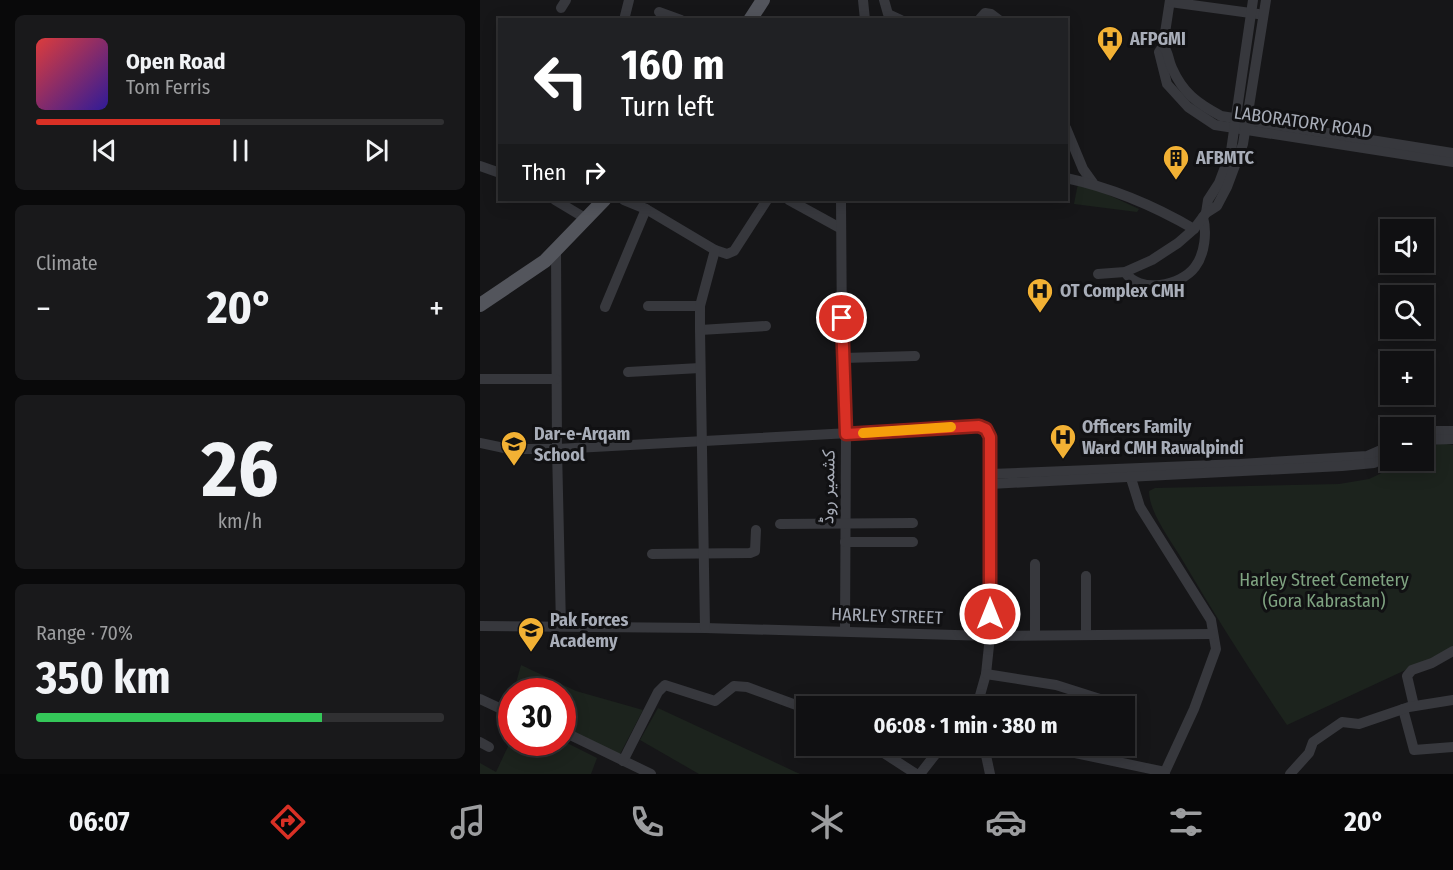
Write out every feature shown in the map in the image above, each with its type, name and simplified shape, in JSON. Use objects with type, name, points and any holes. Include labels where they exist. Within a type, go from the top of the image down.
[{"type":"main road","points":[[751,18],[763,0]]},
{"type":"main road","points":[[480,305],[545,261],[603,201]]},
{"type":"street","points":[[624,18],[629,0]]},
{"type":"street","points":[[864,0],[864,18]]},
{"type":"street","points":[[884,0],[888,14],[897,18]]},
{"type":"street","points":[[1202,0],[1252,7]]},
{"type":"street","points":[[1170,1],[1265,8],[1241,125]]},
{"type":"street","name":"LABORATORY ROAD","points":[[1170,1],[1163,46],[1159,52],[1167,84],[1188,107],[1215,125],[1241,125],[1453,153]]},
{"type":"street","points":[[1098,274],[1125,272],[1152,260],[1178,243],[1217,206],[1227,188],[1240,153],[1252,7]]},
{"type":"street","points":[[659,12],[676,18]]},
{"type":"street","points":[[981,18],[985,13],[996,18]]},
{"type":"street","name":"LABORATORY ROAD","points":[[1241,125],[1453,162]]},
{"type":"street","points":[[1068,133],[1083,169],[1092,183]]},
{"type":"street","points":[[480,166],[498,172]]},
{"type":"street","points":[[1068,178],[1092,183],[1146,203],[1194,229]]},
{"type":"street","points":[[557,201],[585,218]]},
{"type":"street","points":[[626,201],[646,209],[715,250],[727,254],[734,251],[766,201]]},
{"type":"street","points":[[791,201],[840,228]]},
{"type":"street","name":"کشمیر روڈ","points":[[841,201],[846,434],[845,631]]},
{"type":"street","points":[[605,307],[646,209]]},
{"type":"street","points":[[1125,272],[1133,281],[1143,285],[1170,282],[1186,275],[1200,260],[1205,215]]},
{"type":"street","points":[[556,249],[561,626]]},
{"type":"street","points":[[705,628],[702,555],[700,306],[715,250]]},
{"type":"street","points":[[648,306],[700,306]]},
{"type":"street","points":[[700,330],[766,326]]},
{"type":"street","points":[[843,358],[915,356]]},
{"type":"street","points":[[628,372],[700,368]]},
{"type":"street","points":[[480,379],[556,379]]},
{"type":"street","points":[[480,443],[509,449],[557,449],[979,426],[986,429],[990,437],[990,636],[986,674],[980,696]]},
{"type":"street","points":[[1434,431],[1453,431]]},
{"type":"street","points":[[1434,440],[1453,439]]},
{"type":"street","points":[[1130,473],[1367,456],[1380,450]]},
{"type":"street","points":[[990,479],[1342,466],[1380,460]]},
{"type":"street","points":[[1087,756],[1164,773],[1194,709],[1216,649],[1211,620],[1140,507],[1130,473]]},
{"type":"street","points":[[780,524],[913,523]]},
{"type":"street","points":[[652,554],[702,555],[755,551],[756,530]]},
{"type":"street","points":[[845,542],[913,542]]},
{"type":"street","points":[[1035,564],[1035,635]]},
{"type":"street","points":[[1086,576],[1086,635]]},
{"type":"street","name":"HARLEY STREET","points":[[480,626],[705,628],[990,636],[1213,634]]},
{"type":"street","points":[[1453,651],[1432,663],[1412,670],[1407,676],[1414,750],[1453,747]]},
{"type":"street","points":[[986,674],[1056,685],[1091,696]]},
{"type":"street","points":[[623,761],[658,692],[665,685],[715,701],[734,686],[747,687],[796,705]]},
{"type":"street","points":[[480,699],[498,707]]},
{"type":"street","points":[[1290,774],[1309,753],[1313,742],[1342,722],[1359,724],[1409,708],[1453,700]]},
{"type":"street","points":[[576,738],[651,774]]},
{"type":"street","points":[[889,756],[918,774],[933,756]]},
{"type":"street","points":[[986,756],[990,774]]},
{"type":"green space","points":[[1078,183],[1139,209],[1137,212],[1074,204]]},
{"type":"green space","name":"Harley Street Cemetery (Gora Kabrastan)","points":[[1441,443],[1453,445],[1453,648],[1287,725],[1162,527],[1153,509],[1149,491],[1155,488],[1339,484],[1369,479],[1386,471],[1434,471],[1434,446]]},
{"type":"green space","points":[[521,665],[548,678],[517,678]]},
{"type":"green space","points":[[576,691],[643,710],[619,756],[576,736]]},
{"type":"green space","points":[[658,708],[800,774],[699,774],[640,740]]},
{"type":"green space","points":[[576,748],[597,758],[591,774],[480,774],[480,763],[496,772],[504,756],[576,756]]},
{"type":"slow traffic","points":[[863,433],[951,427]]},
{"type":"place","name":"AFPGMI","points":[[1110,62]]},
{"type":"place","name":"AFBMTC","points":[[1176,181]]},
{"type":"place","name":"OT Complex CMH","points":[[1040,314]]},
{"type":"place","name":"Officers Family Ward CMH Rawalpindi","points":[[1063,460]]},
{"type":"place","name":"Dar-e-Arqam School","points":[[514,467]]},
{"type":"place","name":"Pak Forces Academy","points":[[531,653]]},
{"type":"route","points":[[842,318],[846,434],[979,426],[986,429],[990,437],[990,614]]}]
